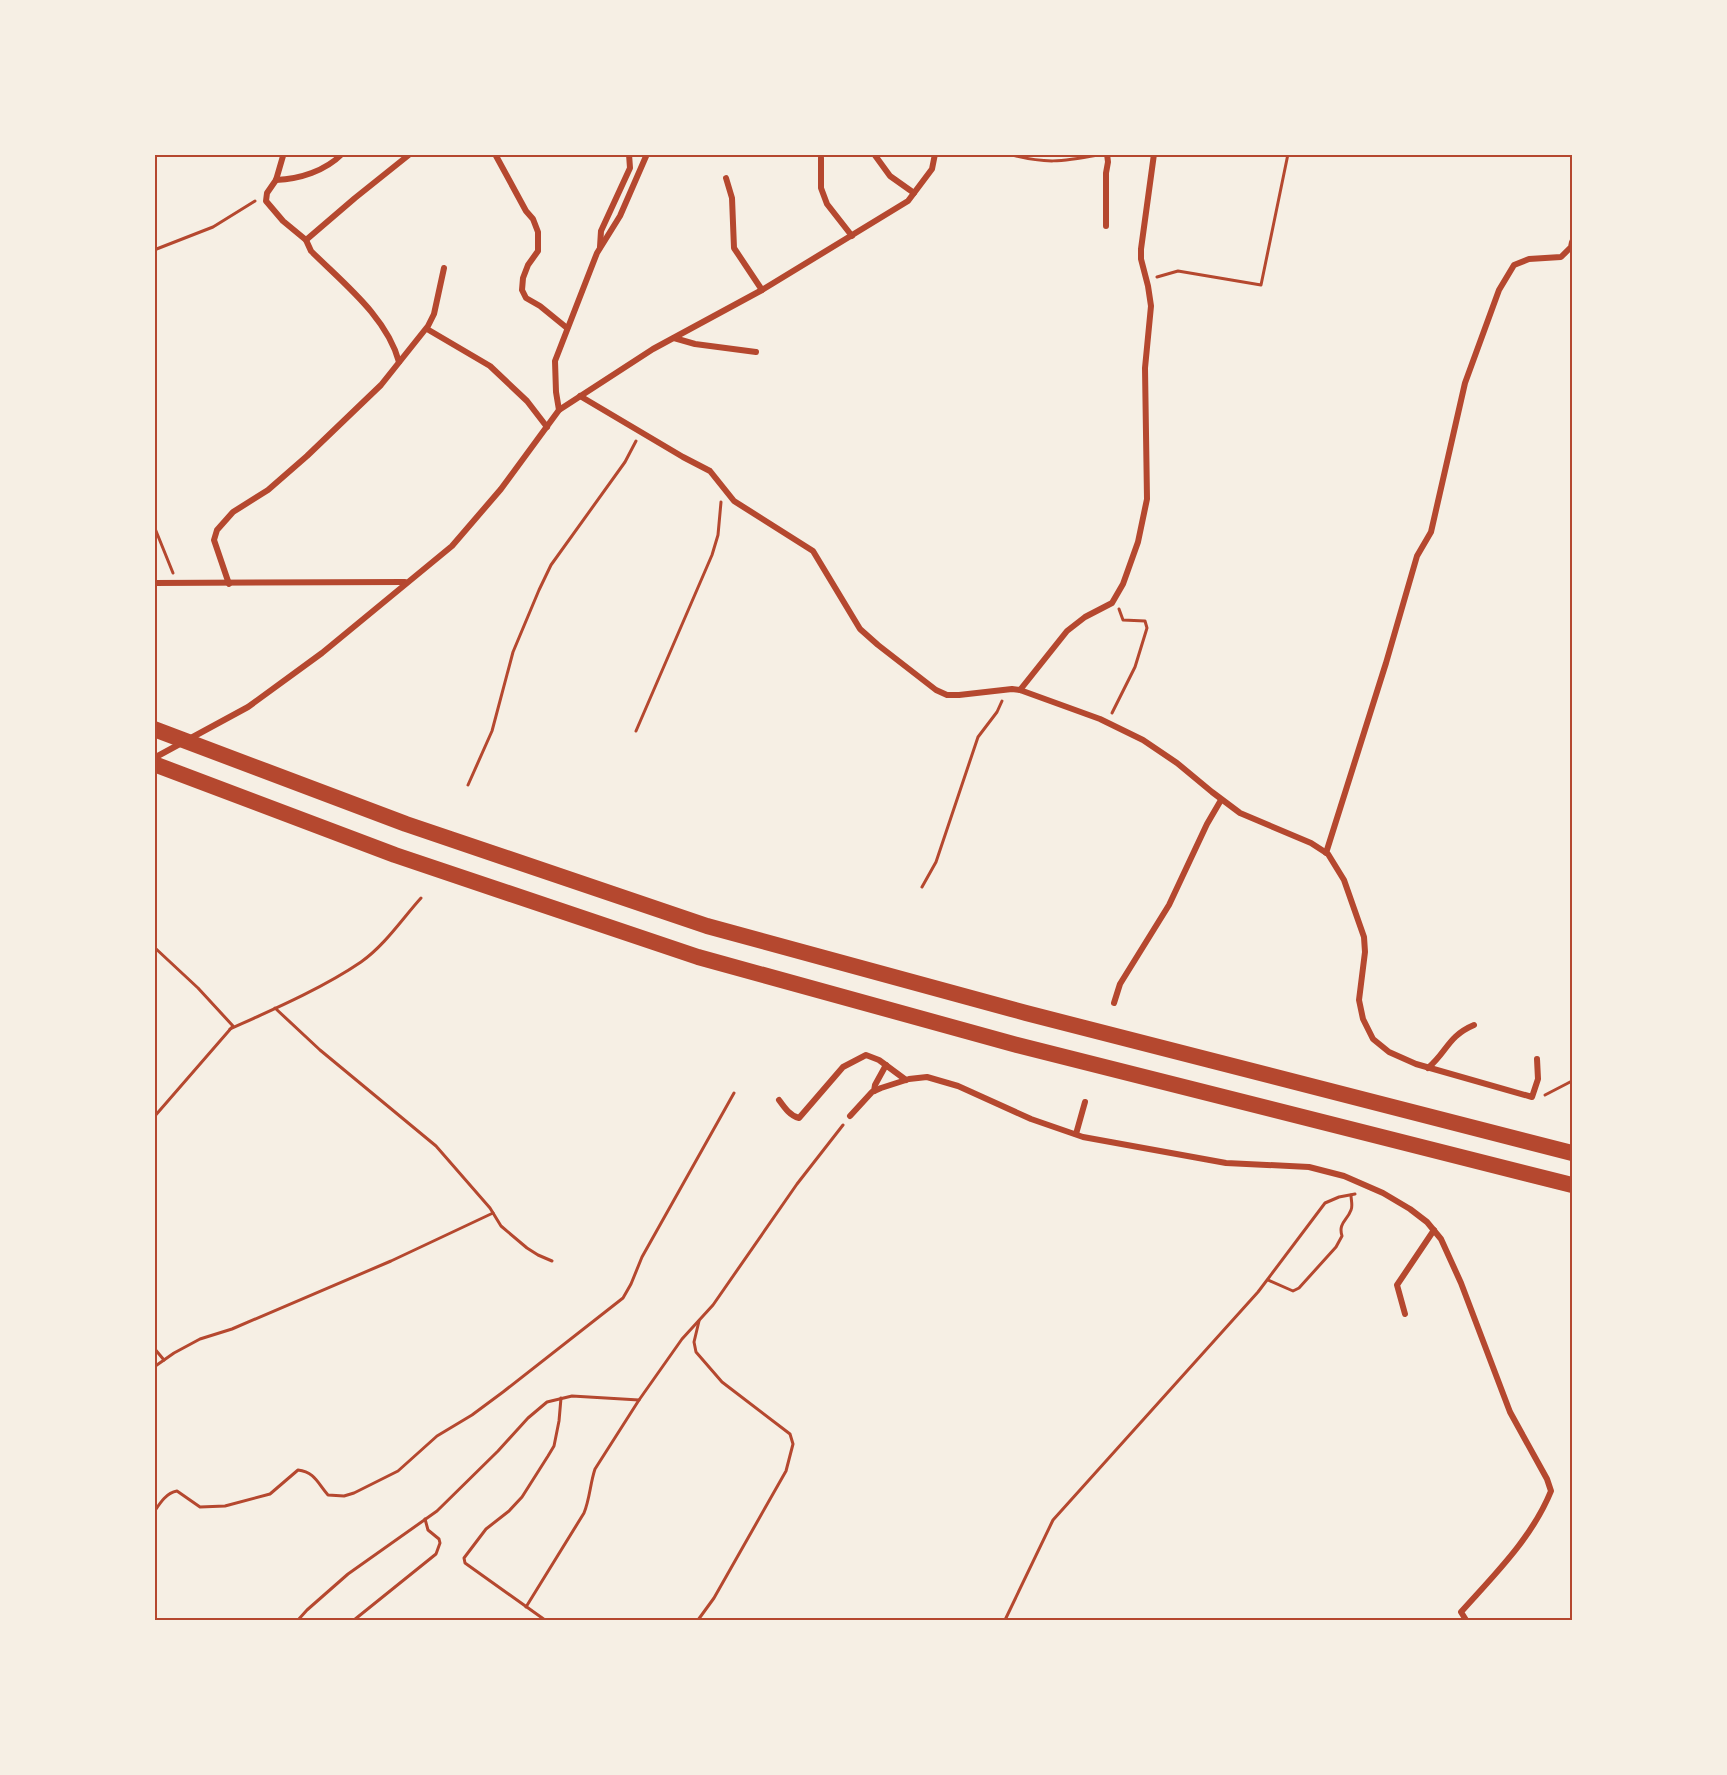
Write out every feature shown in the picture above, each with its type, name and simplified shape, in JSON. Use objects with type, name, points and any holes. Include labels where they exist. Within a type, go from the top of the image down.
[{"type":"highway","points":[[154,729],[406,824],[707,926],[1026,1013],[1572,1153]]},
{"type":"highway","points":[[154,764],[395,855],[698,957],[1017,1044],[1572,1185]]},
{"type":"street","points":[[276,180],[288,180],[323,169],[334,163],[342,154]]},
{"type":"street","points":[[306,240],[410,154]]},
{"type":"street","points":[[495,154],[526,211],[533,219],[538,232],[538,251],[528,265],[523,278],[522,290],[526,298],[567,328]]},
{"type":"street","points":[[559,410],[555,361],[600,248],[620,216],[647,154]]},
{"type":"street","points":[[874,154],[890,176],[914,194]]},
{"type":"street","points":[[154,758],[248,707],[322,653],[452,546],[501,489],[559,410],[653,349],[762,290],[908,201],[932,169],[935,154]]},
{"type":"street","points":[[1106,226],[1107,154]]},
{"type":"street","points":[[1020,690],[1066,631],[1085,617],[1112,603],[1124,584],[1132,563],[1147,499],[1144,368],[1151,306],[1141,259],[1141,242],[1154,154]]},
{"type":"street","points":[[600,248],[601,231],[630,168],[627,155]]},
{"type":"street","points":[[283,156],[276,180],[266,196],[266,201],[283,221],[306,240],[311,251],[378,322],[396,351],[399,362]]},
{"type":"street","points":[[821,158],[821,188],[827,204],[852,236]]},
{"type":"street","points":[[726,178],[732,198],[734,248],[762,290]]},
{"type":"street","points":[[1326,853],[1417,556],[1431,532],[1465,383],[1499,290],[1514,265],[1529,259],[1561,257],[1571,247],[1572,242]]},
{"type":"street","points":[[229,584],[214,540],[217,530],[233,512],[268,490],[308,456],[381,385],[427,329],[434,314],[444,268]]},
{"type":"street","points":[[427,329],[490,366],[527,401],[547,427]]},
{"type":"street","points":[[674,338],[695,344],[756,352]]},
{"type":"street","points":[[580,396],[710,471],[734,501],[813,551],[860,629],[936,690],[959,695],[1020,690],[1107,723],[1143,740],[1164,754],[1240,813],[1293,835],[1326,853],[1344,880],[1364,937],[1360,1014],[1373,1039],[1389,1052],[1428,1068],[1532,1097],[1538,1079],[1536,1059]]},
{"type":"street","points":[[154,584],[406,582]]},
{"type":"street","points":[[1114,1003],[1120,984],[1169,905],[1207,824],[1221,800]]},
{"type":"street","points":[[1428,1068],[1451,1039],[1474,1025]]},
{"type":"street","points":[[779,1100],[796,1118],[799,1118],[834,1075],[848,1063],[866,1055],[886,1065],[906,1080]]},
{"type":"street","points":[[874,1091],[886,1065]]},
{"type":"street","points":[[850,1116],[874,1091],[906,1080],[927,1077],[946,1082],[1031,1119],[1076,1134],[1226,1163],[1310,1167],[1344,1176],[1410,1209],[1441,1239],[1510,1412],[1547,1479],[1551,1491],[1541,1514],[1510,1557],[1461,1612],[1466,1620]]},
{"type":"street","points":[[1076,1134],[1085,1102]]},
{"type":"street","points":[[1405,1314],[1397,1285],[1434,1230]]},
{"type":"path","points":[[1008,154],[1038,161],[1059,162],[1099,154]]},
{"type":"path","points":[[1147,280],[1178,272],[1261,285],[1288,154]]},
{"type":"path","points":[[154,250],[213,227],[244,206],[266,196]]},
{"type":"path","points":[[468,785],[492,731],[513,652],[539,590],[551,566],[625,462],[639,431]]},
{"type":"path","points":[[636,731],[712,555],[718,535],[723,485]]},
{"type":"path","points":[[154,526],[173,569],[175,584]]},
{"type":"path","points":[[1107,723],[1135,668],[1147,628],[1145,621],[1123,620],[1119,608],[1112,603]]},
{"type":"path","points":[[922,887],[936,862],[978,736],[997,711],[1003,690]]},
{"type":"path","points":[[154,1116],[230,1029],[275,1008],[362,961],[382,944],[421,898]]},
{"type":"path","points":[[154,946],[227,1018],[232,1026],[230,1029]]},
{"type":"path","points":[[275,1008],[320,1050],[436,1146],[493,1213],[501,1226],[520,1243],[552,1261]]},
{"type":"path","points":[[1532,1097],[1549,1094],[1572,1081]]},
{"type":"path","points":[[154,1512],[162,1500],[177,1491],[200,1507],[225,1506],[260,1498],[270,1494],[298,1470],[307,1471],[313,1475],[328,1495],[336,1496],[354,1493],[398,1471],[437,1436],[495,1398],[623,1298],[632,1284],[642,1257],[734,1093]]},
{"type":"path","points":[[526,1607],[584,1513],[595,1469],[639,1400],[676,1347],[713,1305],[797,1184],[850,1116]]},
{"type":"path","points":[[1005,1620],[1053,1520],[1181,1380],[1268,1280],[1325,1203],[1371,1188]]},
{"type":"path","points":[[1268,1280],[1293,1291],[1299,1288],[1342,1236],[1341,1224],[1352,1208],[1351,1195]]},
{"type":"path","points":[[154,1367],[200,1339],[232,1329],[391,1261],[493,1213]]},
{"type":"path","points":[[698,1620],[714,1598],[786,1471],[792,1444],[790,1434],[722,1382],[696,1352],[694,1342],[699,1321]]},
{"type":"path","points":[[154,1348],[164,1360]]},
{"type":"path","points":[[298,1620],[348,1574],[437,1511],[469,1481],[528,1418],[547,1402],[572,1396],[639,1400]]},
{"type":"path","points":[[545,1620],[465,1563],[464,1558],[486,1529],[509,1511],[522,1497],[548,1456],[554,1446],[561,1398]]},
{"type":"path","points":[[354,1620],[436,1554],[439,1539],[428,1530],[425,1519]]}]
